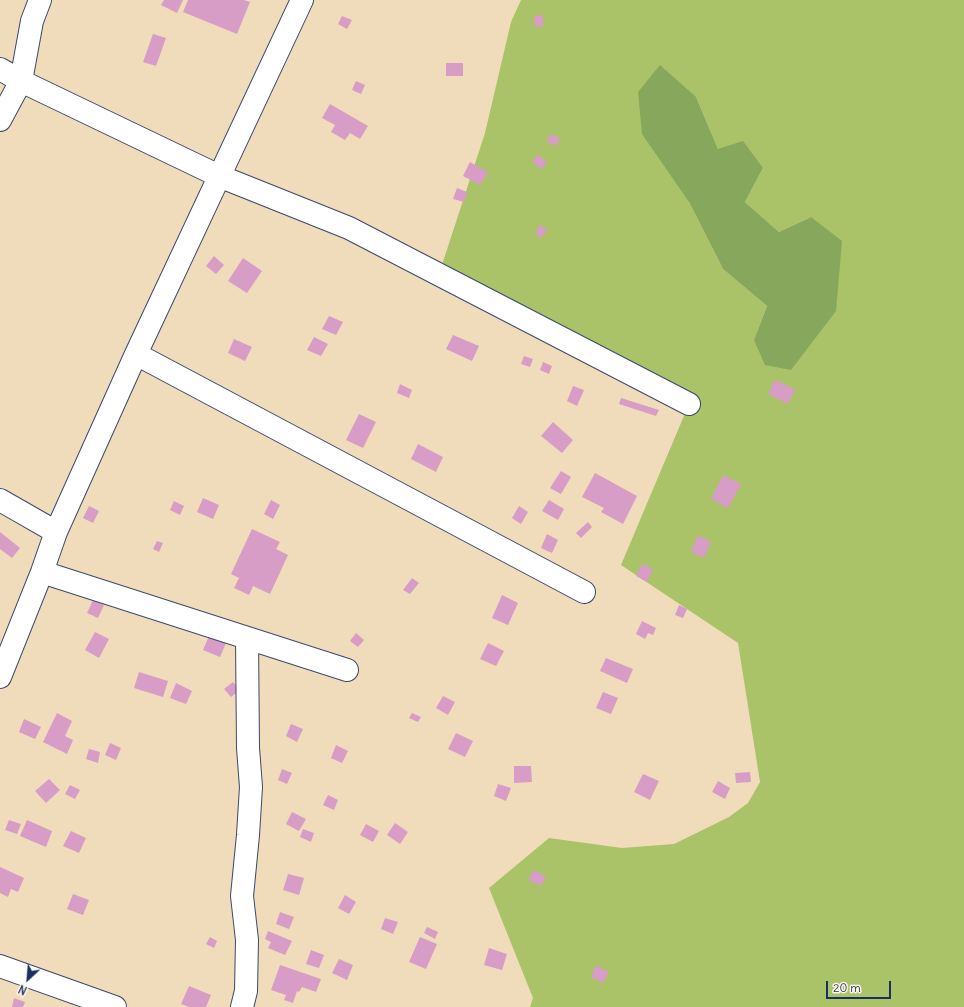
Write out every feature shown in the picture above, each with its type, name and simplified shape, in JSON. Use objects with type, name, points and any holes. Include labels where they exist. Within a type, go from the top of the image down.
[{"type":"street","points":[[0,120],[21,81],[32,21],[40,0]]},
{"type":"street","points":[[0,677],[42,572],[56,532],[136,354],[302,0]]},
{"type":"street","points":[[0,68],[21,81],[219,176],[348,228],[689,404]]},
{"type":"street","points":[[136,354],[584,592]]},
{"type":"street","points":[[0,500],[56,532]]},
{"type":"street","points":[[42,572],[347,670]]},
{"type":"street","points":[[242,1007],[246,991],[247,940],[242,896],[251,787],[248,748],[247,638]]},
{"type":"street","points":[[0,966],[115,1007]]},
{"type":"green space","points":[[521,0],[964,0],[964,1007],[530,1007],[533,998],[489,888],[549,838],[622,848],[674,844],[729,817],[748,803],[760,782],[738,643],[621,565],[689,404],[440,271],[485,133],[511,22]],"holes":[[[696,97],[718,149],[763,168],[745,202],[779,232],[811,217],[754,340],[767,306],[723,269],[689,202]]]},
{"type":"green space","points":[[660,65],[696,97],[718,149],[743,141],[763,168],[745,202],[779,232],[811,217],[842,241],[836,311],[791,370],[765,365],[754,340],[767,306],[723,269],[689,202],[642,134],[638,92]]},
{"type":"building","points":[[164,0],[183,0],[177,13],[161,5]]},
{"type":"building","points":[[188,0],[244,0],[250,2],[237,34],[183,12]]},
{"type":"building","points":[[543,15],[543,26],[535,27],[534,16]]},
{"type":"building","points":[[342,16],[352,20],[347,29],[338,24]]},
{"type":"building","points":[[153,34],[166,38],[156,66],[143,62]]},
{"type":"building","points":[[446,63],[463,63],[463,76],[446,76]]},
{"type":"building","points":[[356,81],[365,85],[361,94],[352,90]]},
{"type":"building","points":[[330,104],[368,126],[360,139],[350,133],[345,140],[331,132],[335,125],[322,118]]},
{"type":"building","points":[[550,134],[560,138],[556,146],[547,142]]},
{"type":"building","points":[[538,155],[547,162],[541,169],[532,161]]},
{"type":"building","points":[[470,162],[488,172],[480,185],[463,176]]},
{"type":"building","points":[[457,188],[467,192],[464,202],[453,199]]},
{"type":"building","points":[[540,225],[547,230],[541,238],[535,233]]},
{"type":"building","points":[[214,256],[224,265],[216,274],[206,266]]},
{"type":"building","points":[[243,258],[262,271],[247,293],[228,281]]},
{"type":"building","points":[[329,316],[343,322],[336,335],[322,329]]},
{"type":"building","points":[[453,335],[479,346],[472,361],[446,349]]},
{"type":"building","points":[[314,337],[328,344],[321,356],[307,350]]},
{"type":"building","points":[[234,339],[252,347],[245,361],[228,353]]},
{"type":"building","points":[[524,356],[533,359],[530,367],[521,364]]},
{"type":"building","points":[[543,362],[552,366],[549,374],[540,370]]},
{"type":"building","points":[[775,380],[795,389],[788,404],[768,394]]},
{"type":"building","points":[[400,384],[412,390],[409,398],[397,393]]},
{"type":"building","points":[[573,386],[584,390],[577,406],[567,401]]},
{"type":"building","points":[[621,398],[659,410],[656,416],[619,404]]},
{"type":"building","points":[[359,414],[376,422],[363,448],[346,440]]},
{"type":"building","points":[[553,422],[573,440],[562,453],[541,436]]},
{"type":"building","points":[[418,444],[443,457],[436,472],[411,459]]},
{"type":"building","points":[[561,471],[571,477],[561,494],[550,488]]},
{"type":"building","points":[[595,473],[637,496],[623,524],[601,512],[604,508],[582,497]]},
{"type":"building","points":[[723,475],[741,484],[728,508],[711,499]]},
{"type":"building","points":[[203,498],[219,505],[213,519],[197,512]]},
{"type":"building","points":[[271,500],[280,505],[273,519],[264,514]]},
{"type":"building","points":[[549,500],[564,509],[558,520],[542,511]]},
{"type":"building","points":[[174,501],[184,506],[180,515],[170,510]]},
{"type":"building","points":[[89,506],[99,511],[93,523],[83,518]]},
{"type":"building","points":[[519,506],[528,512],[521,524],[512,518]]},
{"type":"building","points":[[588,522],[592,527],[581,538],[576,533]]},
{"type":"building","points":[[252,529],[280,542],[276,549],[288,555],[270,594],[253,586],[249,595],[234,588],[239,578],[231,574]]},
{"type":"building","points":[[0,532],[20,548],[12,558],[0,549]]},
{"type":"building","points":[[547,534],[558,540],[552,553],[541,548]]},
{"type":"building","points":[[698,535],[711,542],[704,558],[691,552]]},
{"type":"building","points":[[157,541],[163,543],[159,552],[153,549]]},
{"type":"building","points":[[642,564],[653,569],[647,582],[636,576]]},
{"type":"building","points":[[412,578],[419,583],[410,594],[403,590]]},
{"type":"building","points":[[502,595],[518,603],[508,625],[492,618]]},
{"type":"building","points":[[93,600],[104,605],[98,618],[87,613]]},
{"type":"building","points":[[679,605],[687,609],[683,618],[675,615]]},
{"type":"building","points":[[642,621],[656,628],[653,635],[648,633],[645,639],[636,634]]},
{"type":"building","points":[[95,632],[109,639],[99,658],[85,650]]},
{"type":"building","points":[[356,633],[364,640],[358,647],[350,641]]},
{"type":"building","points":[[209,636],[226,643],[220,657],[203,650]]},
{"type":"building","points":[[488,643],[504,651],[496,666],[480,659]]},
{"type":"building","points":[[606,658],[633,669],[627,683],[600,671]]},
{"type":"building","points":[[139,672],[168,681],[163,697],[134,688]]},
{"type":"building","points":[[233,682],[240,690],[231,697],[224,689]]},
{"type":"building","points":[[176,683],[192,691],[186,704],[170,698]]},
{"type":"building","points":[[603,692],[618,698],[611,714],[596,708]]},
{"type":"building","points":[[443,696],[455,702],[448,715],[436,708]]},
{"type":"building","points":[[57,713],[72,721],[65,736],[73,740],[67,754],[43,742]]},
{"type":"building","points":[[412,713],[421,717],[418,722],[409,718]]},
{"type":"building","points":[[24,719],[41,727],[35,739],[19,732]]},
{"type":"building","points":[[291,724],[303,729],[297,742],[286,736]]},
{"type":"building","points":[[456,733],[473,741],[465,757],[448,749]]},
{"type":"building","points":[[110,743],[121,748],[116,760],[105,755]]},
{"type":"building","points":[[336,745],[348,751],[342,763],[331,758]]},
{"type":"building","points":[[89,749],[100,752],[98,763],[86,759]]},
{"type":"building","points":[[514,766],[531,766],[532,782],[514,783]]},
{"type":"building","points":[[282,769],[292,773],[287,784],[278,780]]},
{"type":"building","points":[[750,772],[751,782],[736,783],[735,773]]},
{"type":"building","points":[[643,774],[659,781],[650,800],[634,792]]},
{"type":"building","points":[[49,779],[60,790],[46,803],[35,791]]},
{"type":"building","points":[[718,781],[730,788],[725,799],[712,792]]},
{"type":"building","points":[[498,784],[511,788],[506,801],[494,796]]},
{"type":"building","points":[[70,785],[80,790],[75,799],[65,794]]},
{"type":"building","points":[[328,795],[338,800],[334,810],[323,805]]},
{"type":"building","points":[[292,812],[306,819],[299,831],[286,824]]},
{"type":"building","points":[[9,820],[21,824],[17,834],[5,830]]},
{"type":"building","points":[[27,820],[52,831],[46,847],[20,836]]},
{"type":"building","points":[[395,823],[408,832],[400,844],[387,835]]},
{"type":"building","points":[[366,824],[379,831],[373,842],[360,835]]},
{"type":"building","points":[[303,829],[314,833],[311,842],[300,837]]},
{"type":"building","points":[[71,831],[86,838],[79,853],[63,846]]},
{"type":"building","points":[[0,867],[24,878],[18,892],[11,889],[8,897],[0,893]]},
{"type":"building","points":[[534,870],[546,877],[541,886],[528,880]]},
{"type":"building","points":[[288,874],[304,878],[299,895],[283,890]]},
{"type":"building","points":[[73,894],[89,900],[83,915],[67,909]]},
{"type":"building","points":[[345,895],[356,902],[349,914],[338,908]]},
{"type":"building","points":[[280,912],[294,917],[289,929],[276,924]]},
{"type":"building","points":[[385,918],[398,922],[393,934],[381,929]]},
{"type":"building","points":[[427,927],[438,932],[435,939],[424,933]]},
{"type":"building","points":[[268,931],[292,941],[285,955],[268,948],[271,942],[265,939]]},
{"type":"building","points":[[210,937],[217,941],[214,948],[206,944]]},
{"type":"building","points":[[420,937],[437,944],[426,969],[409,962]]},
{"type":"building","points":[[489,948],[507,954],[502,970],[484,965]]},
{"type":"building","points":[[311,950],[324,955],[319,968],[306,964]]},
{"type":"building","points":[[339,959],[353,965],[347,980],[332,973]]},
{"type":"building","points":[[280,965],[321,979],[316,992],[302,987],[299,992],[297,991],[293,1003],[284,1000],[286,995],[271,990]]},
{"type":"building","points":[[596,965],[609,972],[603,983],[591,977]]},
{"type":"building","points":[[189,986],[211,995],[206,1007],[189,1007],[181,1004]]},
{"type":"building","points":[[14,998],[25,1002],[23,1007],[12,1007]]}]
